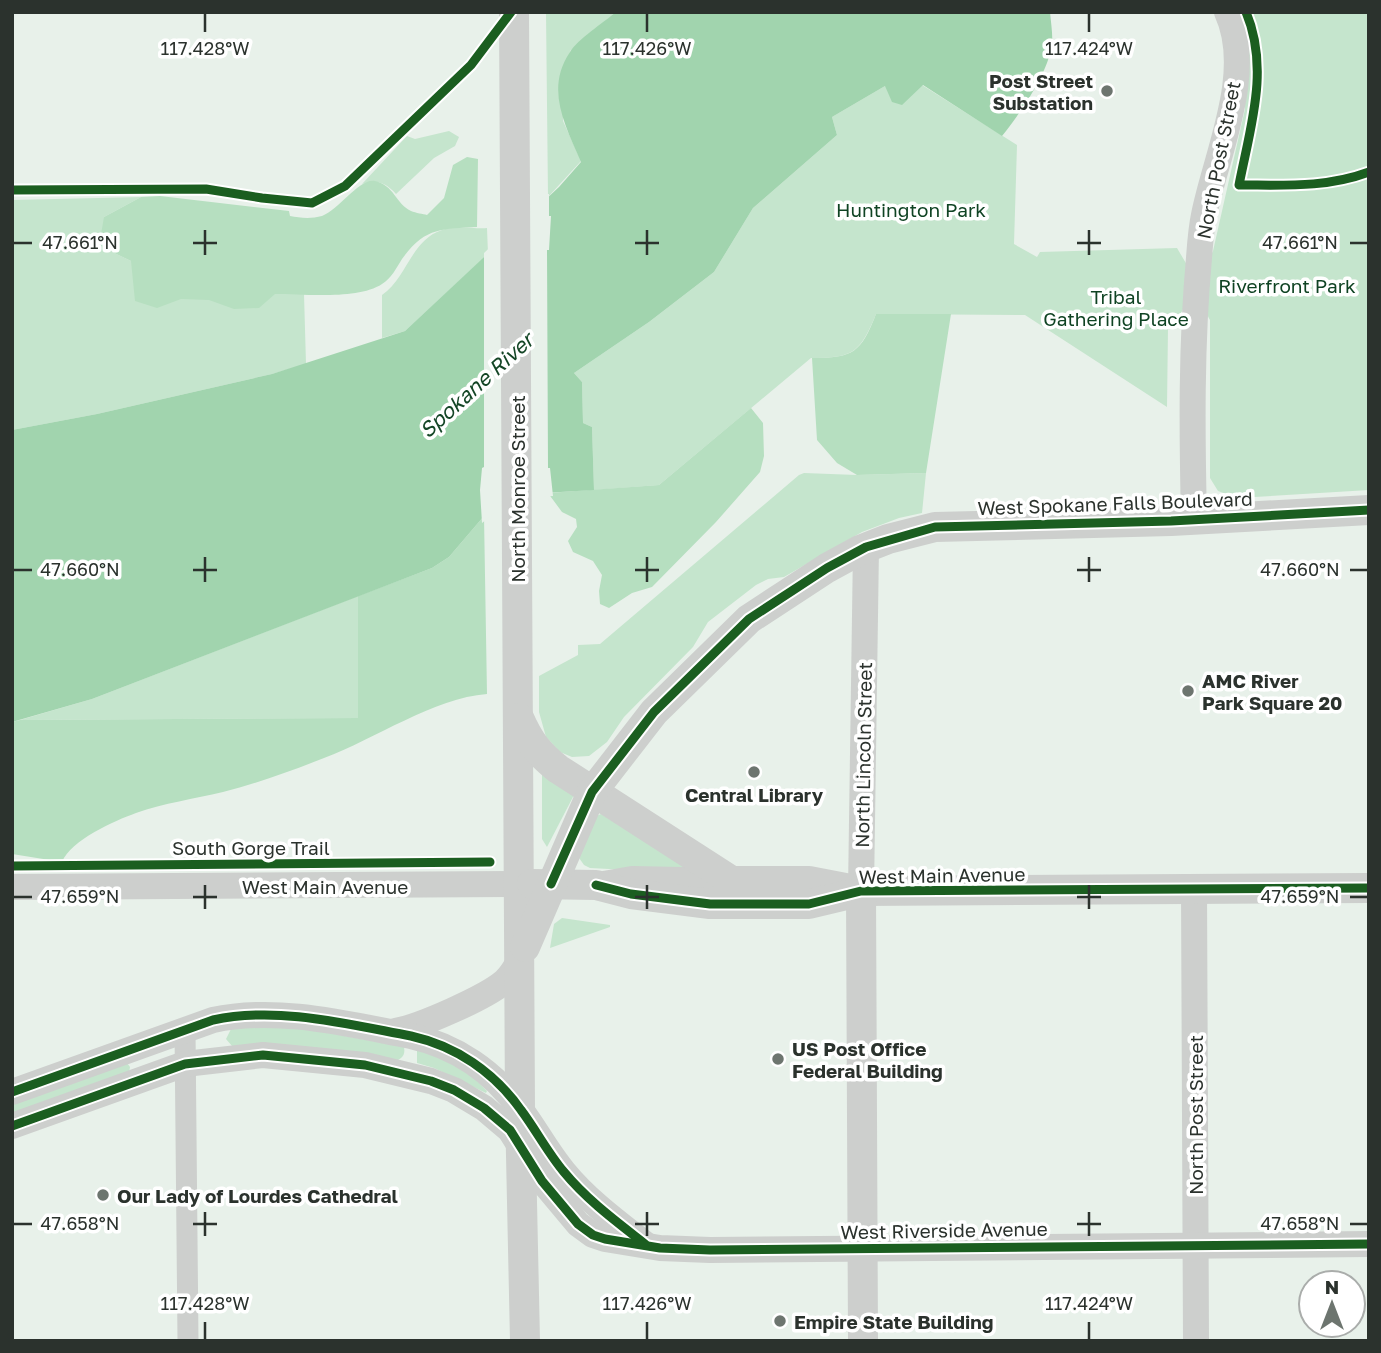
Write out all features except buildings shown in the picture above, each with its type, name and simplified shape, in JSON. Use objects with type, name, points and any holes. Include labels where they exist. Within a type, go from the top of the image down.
[{"type":"main road","name":"North Monroe Street","points":[[514,12],[520,1109],[525,1341]]},
{"type":"main road","name":"West Spokane Falls Boulevard","points":[[520,959],[592,792],[654,712],[749,620],[827,568],[866,547],[935,527],[1194,520],[1369,510]]},
{"type":"main road","name":"North Monroe Street","points":[[517,714],[540,755],[592,792],[732,881]]},
{"type":"main road","name":"West Main Avenue","points":[[732,881],[809,881],[861,891],[1369,888]]},
{"type":"main road","name":"West Main Avenue","points":[[519,884],[596,885],[631,894],[710,904],[809,904],[861,891]]},
{"type":"main road","name":"North Lincoln Street","points":[[861,891],[863,1341]]},
{"type":"street","name":"North Post Street","points":[[1194,520],[1193,385],[1199,258],[1204,217],[1234,92],[1236,68],[1234,34],[1227,12]]},
{"type":"street","name":"North Lincoln Street","points":[[861,891],[866,547]]},
{"type":"street","name":"West Main Avenue","points":[[596,885],[632,879],[732,881]]},
{"type":"street","name":"West Main Avenue","points":[[12,887],[519,884]]},
{"type":"street","name":"North Post Street","points":[[1194,889],[1196,1341]]},
{"type":"street","points":[[387,1032],[421,1024],[496,988],[513,972],[520,959]]},
{"type":"street","name":"West Riverside Avenue","points":[[12,1092],[213,1020],[242,1014],[270,1014],[426,1039],[456,1052],[495,1079],[520,1109],[564,1172],[603,1210],[645,1244]]},
{"type":"street","points":[[185,1030],[188,1341]]},
{"type":"street","points":[[381,1068],[410,1062],[415,1054],[412,1046],[387,1032]]},
{"type":"street","name":"West Riverside Avenue","points":[[12,1126],[185,1064],[263,1055],[330,1060],[381,1068],[431,1081],[467,1097],[499,1120],[521,1147],[542,1181],[578,1224],[593,1235],[605,1239],[679,1250],[1369,1244]]},
{"type":"green space","points":[[546,12],[616,12],[570,51],[563,121],[581,161],[548,197]]},
{"type":"green space","name":"Riverfront Park","points":[[1237,12],[1369,12],[1369,490],[1237,498],[1218,491],[1210,478],[1210,320],[1205,305],[1205,286],[1245,109]]},
{"type":"green space","name":"Huntington Park","points":[[922,85],[1017,145],[1014,244],[1037,257],[1040,252],[1177,248],[1187,265],[1185,306],[1168,328],[1167,407],[1025,315],[876,314],[865,337],[853,351],[837,357],[811,358],[659,485],[594,490],[592,427],[583,423],[582,382],[574,373],[649,322],[714,272],[753,208],[837,135],[832,117],[885,86]]},
{"type":"green space","points":[[449,131],[459,137],[455,146],[434,158],[396,194],[380,183],[362,184],[407,136],[415,139]]},
{"type":"green space","points":[[141,197],[104,217],[108,250],[131,261],[275,294],[304,294],[306,364],[97,414],[12,430],[12,200]]},
{"type":"green space","points":[[487,228],[488,254],[405,331],[382,338],[382,295],[398,279],[423,242],[447,229]]},
{"type":"green space","points":[[804,473],[926,473],[922,513],[899,518],[862,532],[784,577],[768,579],[756,585],[708,622],[693,647],[624,717],[607,742],[589,756],[572,757],[560,752],[546,737],[539,712],[539,676],[578,655],[578,645],[600,644]]},
{"type":"green space","points":[[358,596],[358,718],[20,720],[92,699]]},
{"type":"green space","points":[[542,771],[574,795],[547,847],[542,839]]},
{"type":"green space","points":[[601,814],[687,867],[686,873],[590,868],[584,865],[577,855],[594,817]]},
{"type":"green space","points":[[562,918],[610,927],[550,948],[554,924]]},
{"type":"green space","points":[[261,1026],[308,1029],[404,1047],[404,1053],[398,1060],[232,1046],[226,1039],[231,1029]]},
{"type":"green space","points":[[417,1045],[456,1059],[486,1093],[434,1068],[417,1063]]},
{"type":"green space","points":[[127,1063],[130,1067],[129,1073],[12,1118],[12,1099]]},
{"type":"shaded area","points":[[467,157],[478,159],[477,227],[444,230],[427,235],[410,249],[385,282],[359,292],[330,295],[275,294],[259,308],[234,309],[209,300],[181,299],[157,308],[135,301],[131,261],[108,250],[100,240],[104,217],[141,197],[160,196],[289,211],[290,216],[310,218],[329,213],[362,184],[375,181],[387,186],[406,208],[427,215],[444,198],[453,165]]},
{"type":"shaded area","points":[[876,314],[951,314],[926,473],[857,475],[837,463],[817,440],[812,358],[837,357],[854,351],[865,337]]},
{"type":"shaded area","points":[[751,408],[763,423],[764,456],[760,472],[716,522],[652,587],[632,593],[609,608],[600,604],[602,575],[593,561],[573,552],[568,541],[577,527],[576,519],[562,512],[548,493],[659,485]]},
{"type":"shaded area","points":[[484,516],[487,694],[446,703],[312,763],[249,785],[157,806],[127,816],[105,826],[74,846],[62,862],[12,854],[12,722],[358,718],[358,596],[432,568],[449,557]]},
{"type":"water","name":"Spokane River","points":[[616,12],[1050,12],[1052,45],[1039,81],[1002,136],[923,85],[902,105],[892,102],[885,86],[832,117],[837,135],[753,208],[714,272],[649,322],[574,373],[582,382],[583,423],[592,427],[594,490],[527,494],[484,516],[449,557],[432,568],[92,699],[12,722],[12,430],[97,414],[272,374],[405,331],[559,187],[581,162],[560,107],[559,80],[563,66],[574,47]]},
{"type":"pier","points":[[549,194],[551,216],[547,250],[548,468],[553,496],[528,498],[497,511],[482,523],[480,490],[484,467],[484,253]]},
{"type":"cycle path","points":[[12,190],[206,189],[312,203],[345,186],[471,65],[511,12]]},
{"type":"cycle path","points":[[1246,12],[1257,55],[1257,77],[1256,98],[1239,185],[1321,183],[1369,172]]},
{"type":"cycle path","points":[[551,884],[592,792],[654,712],[749,619],[827,568],[866,547],[935,527],[1171,521],[1369,510]]},
{"type":"cycle path","name":"South Gorge Trail","points":[[12,866],[490,862]]},
{"type":"cycle path","points":[[596,885],[631,894],[710,904],[809,904],[861,891],[1369,888]]},
{"type":"cycle path","points":[[12,1092],[213,1020],[238,1016],[312,1018],[428,1040],[473,1063],[499,1084],[582,1192],[645,1244]]},
{"type":"cycle path","points":[[12,1126],[185,1064],[263,1055],[365,1065],[431,1081],[454,1090],[484,1108],[510,1130],[542,1181],[578,1224],[593,1235],[605,1239],[660,1248],[710,1250],[1369,1244]]},
{"type":"place","name":"Post Street Substation","points":[[1107,91]]},
{"type":"place","name":"AMC River Park Square 20","points":[[1188,691]]},
{"type":"place","name":"Central Library","points":[[754,772]]},
{"type":"place","name":"US Post Office Federal Building","points":[[778,1059]]},
{"type":"place","name":"Our Lady of Lourdes Cathedral","points":[[103,1195]]},
{"type":"place","name":"Empire State Building","points":[[780,1321]]},
{"type":"park label","name":"Tribal Gathering Place","points":[[1116,307]]}]
